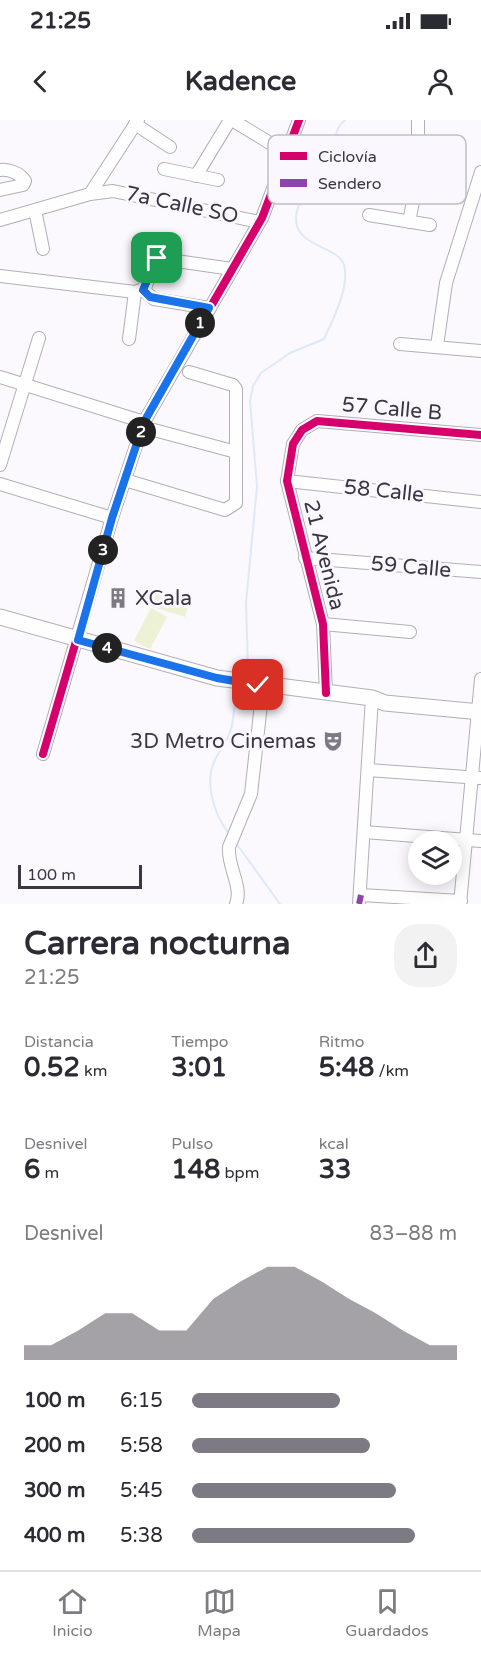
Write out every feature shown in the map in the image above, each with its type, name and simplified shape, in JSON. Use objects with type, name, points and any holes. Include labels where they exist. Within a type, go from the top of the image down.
[{"type":"main road","points":[[0,616],[217,678],[260,686],[372,698],[385,703],[480,708]]},
{"type":"street","points":[[196,176],[231,120],[268,142]]},
{"type":"street","points":[[294,135],[299,120]]},
{"type":"street","points":[[90,194],[136,122],[170,147]]},
{"type":"street","points":[[0,170],[7,169],[22,176],[25,181],[23,185],[0,190]]},
{"type":"street","points":[[164,169],[218,180]]},
{"type":"street","points":[[437,346],[446,283],[481,172]]},
{"type":"street","name":"7a Calle SO","points":[[0,220],[90,194],[113,191],[259,222]]},
{"type":"street","points":[[44,754],[125,480],[149,426],[209,308],[259,222],[268,201]]},
{"type":"street","points":[[409,222],[413,204]]},
{"type":"street","points":[[35,210],[43,249]]},
{"type":"street","points":[[369,215],[430,225]]},
{"type":"street","points":[[129,339],[139,291],[156,258],[232,269]]},
{"type":"street","points":[[0,276],[139,291],[154,299],[209,308]]},
{"type":"street","points":[[0,465],[39,338]]},
{"type":"street","points":[[400,344],[481,351]]},
{"type":"street","points":[[125,480],[225,510],[236,503],[236,389],[233,385],[189,372]]},
{"type":"street","points":[[0,377],[236,452]]},
{"type":"street","name":"57 Calle B","points":[[302,430],[317,421],[481,435]]},
{"type":"street","name":"21 Avenida","points":[[302,430],[293,444],[287,481],[322,624],[326,693]]},
{"type":"street","name":"58 Calle","points":[[287,481],[481,502]]},
{"type":"street","points":[[0,484],[112,518]]},
{"type":"street","name":"59 Calle","points":[[305,558],[481,572]]},
{"type":"street","points":[[322,624],[410,632]]},
{"type":"street","points":[[372,698],[360,899],[460,903],[477,777],[481,679]]},
{"type":"street","points":[[236,904],[239,896],[228,855],[230,840],[251,794],[260,686]]},
{"type":"street","points":[[368,770],[477,777]]},
{"type":"street","points":[[364,832],[481,841]]},
{"type":"green space","points":[[156,588],[190,599],[185,617],[150,606]]},
{"type":"green space","points":[[151,608],[167,617],[150,649],[134,641]]},
{"type":"waterway","points":[[336,135],[345,120]]},
{"type":"waterway","points":[[246,675],[248,669],[246,603],[257,486],[250,401],[253,386],[261,373],[290,353],[324,339],[340,303],[345,283],[344,265],[340,258],[307,239],[300,232],[296,223],[300,204]]},
{"type":"waterway","points":[[229,834],[215,807],[210,777],[216,758],[230,733],[240,688]]},
{"type":"waterway","points":[[236,843],[280,904]]},
{"type":"marked path","points":[[359,904],[361,895]]},
{"type":"cycle path","points":[[293,135],[299,120]]},
{"type":"cycle path","points":[[43,754],[112,518],[144,422],[262,218],[268,202]]},
{"type":"cycle path","points":[[326,693],[323,624],[287,481],[293,444],[302,430],[317,421],[481,435]]},
{"type":"place","name":"XCala","points":[[118,598]]},
{"type":"place","name":"3D Metro Cinemas","points":[[333,741]]},
{"type":"route","points":[[157,258],[155,258],[146,288],[143,290],[150,297],[209,308],[144,422],[112,518],[78,640],[217,678],[258,685]]}]
